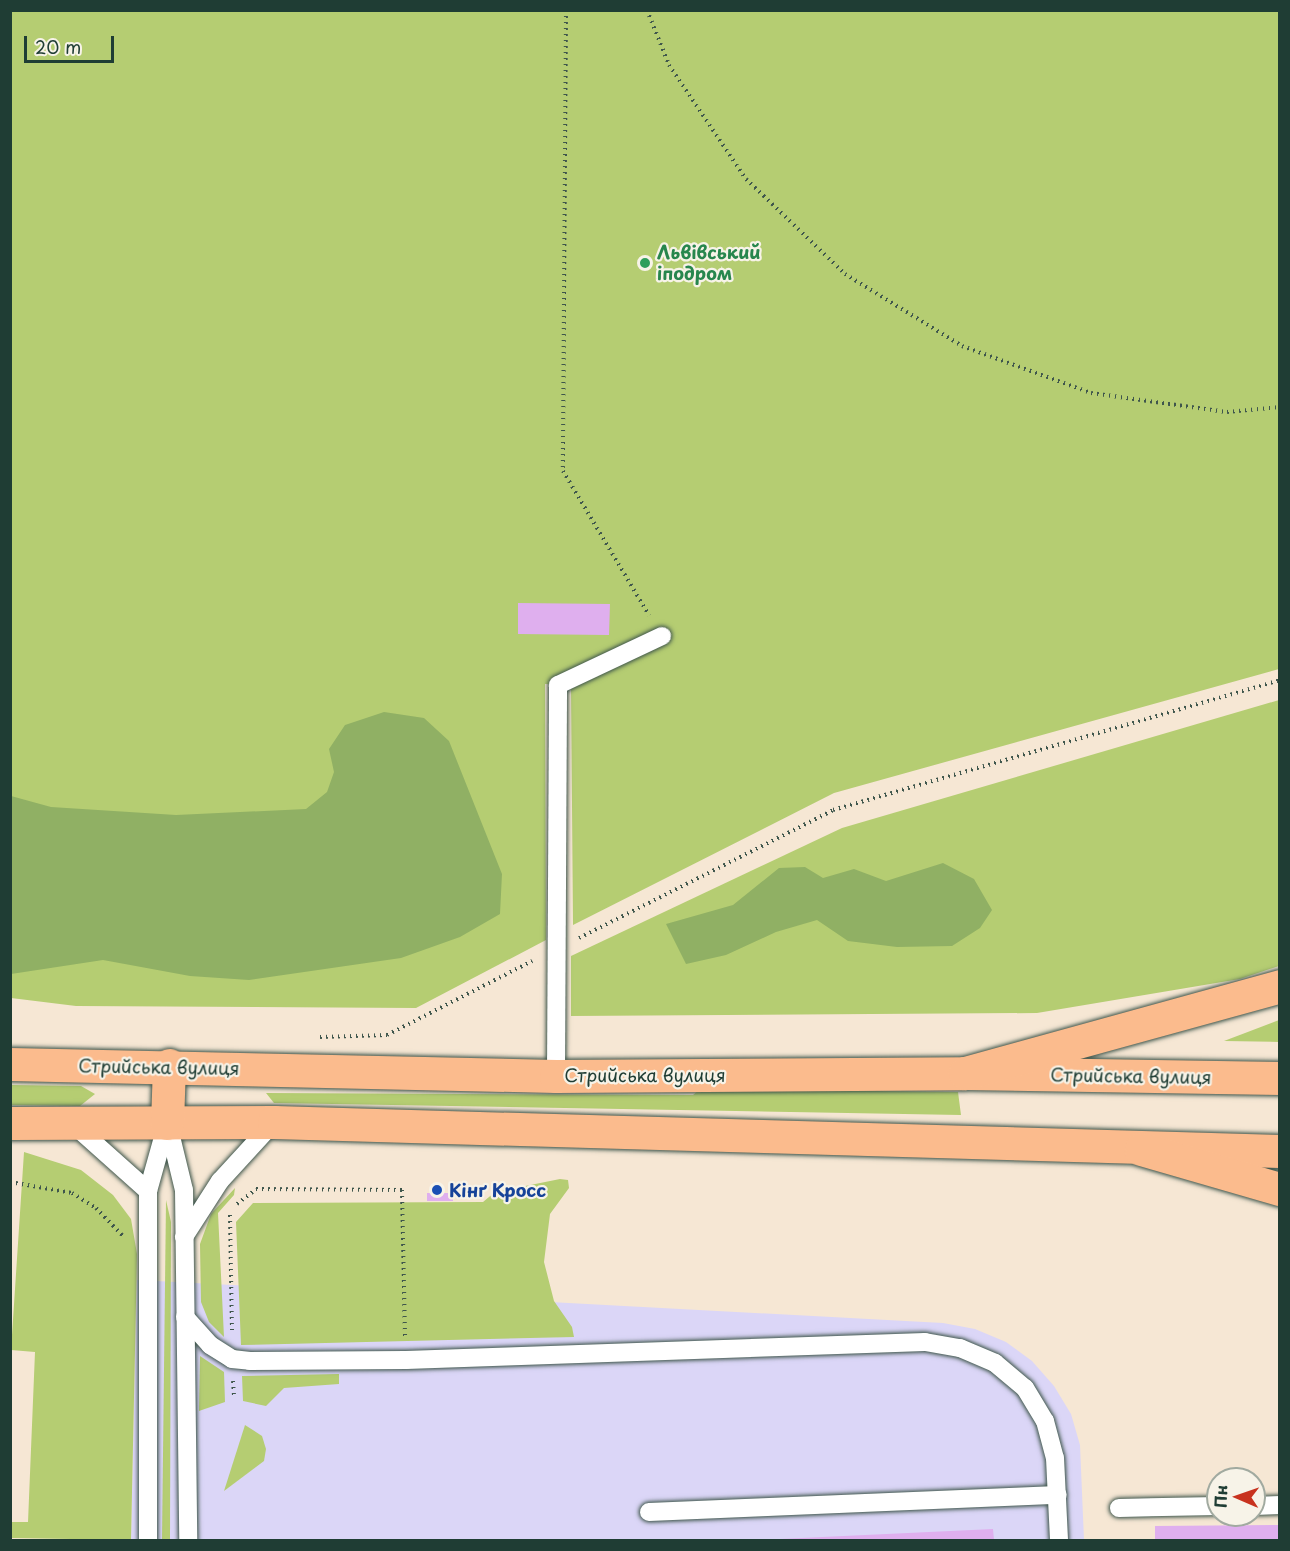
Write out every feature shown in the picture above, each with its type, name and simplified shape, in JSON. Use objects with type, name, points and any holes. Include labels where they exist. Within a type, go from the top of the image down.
[{"type":"main road","points":[[965,1073],[1280,986]]},
{"type":"main road","name":"Стрийська вулиця","points":[[10,1064],[169,1065],[556,1076],[965,1073],[1280,1078]]},
{"type":"main road","points":[[167,1122],[169,1065]]},
{"type":"main road","points":[[10,1123],[274,1122],[819,1136],[1141,1149],[1280,1151]]},
{"type":"main road","points":[[1141,1149],[1280,1189]]},
{"type":"lane","points":[[556,1076],[559,948],[558,684],[662,636]]},
{"type":"lane","points":[[148,1540],[148,1191],[167,1122]]},
{"type":"lane","points":[[167,1122],[184,1190],[188,1540]]},
{"type":"lane","points":[[184,1237],[219,1181],[274,1122]]},
{"type":"lane","points":[[72,1123],[148,1191]]},
{"type":"lane","points":[[185,1317],[210,1345],[232,1359],[406,1360],[925,1342],[960,1348],[995,1363],[1024,1388],[1045,1421],[1055,1458],[1059,1540]]},
{"type":"lane","points":[[649,1512],[1058,1494]]},
{"type":"lane","points":[[1119,1508],[1206,1506]]},
{"type":"path","points":[[566,10],[563,471],[662,636]]},
{"type":"path","points":[[647,10],[669,65],[746,179],[845,274],[962,346],[1091,393],[1227,412],[1280,407]]},
{"type":"path","points":[[307,1037],[387,1035],[833,810],[1280,680]]},
{"type":"path","points":[[10,1182],[72,1193],[96,1208],[131,1244]]},
{"type":"path","points":[[232,1341],[228,1218],[238,1202],[256,1189],[402,1190],[406,1360]]},
{"type":"path","points":[[233,1381],[234,1395]]},
{"type":"shaded area","points":[[137,1280],[943,1323],[975,1329],[1006,1342],[1032,1361],[1054,1386],[1071,1414],[1080,1445],[1084,1540],[131,1540]]},
{"type":"green space","name":"Львівський іподром","points":[[11,11],[1279,11],[1279,669],[834,793],[573,925],[571,685],[545,684],[546,940],[416,1008],[76,1006],[11,998]]},
{"type":"green space","points":[[1279,700],[1279,966],[1240,979],[1037,1013],[571,1016],[571,956],[842,828]]},
{"type":"green space","points":[[384,712],[424,718],[449,741],[502,874],[500,914],[460,937],[401,958],[249,980],[190,976],[103,960],[11,974],[11,796],[51,807],[176,815],[306,809],[327,792],[334,772],[329,749],[345,725]]},
{"type":"green space","points":[[943,863],[974,879],[992,910],[980,928],[952,946],[897,947],[848,941],[817,920],[776,932],[726,955],[686,964],[666,924],[733,905],[779,868],[805,867],[823,878],[854,869],[886,881]]},
{"type":"green space","points":[[1279,1020],[1279,1042],[1224,1041]]},
{"type":"green space","points":[[11,1085],[81,1086],[95,1094],[80,1106],[11,1105]]},
{"type":"green space","points":[[700,1089],[958,1092],[961,1115],[274,1103],[266,1093],[693,1095]]},
{"type":"green space","points":[[24,1152],[81,1170],[113,1195],[131,1219],[137,1254],[131,1540],[11,1538],[11,1522],[28,1522],[35,1352],[11,1350]]},
{"type":"green space","points":[[560,1179],[568,1180],[569,1188],[550,1214],[544,1262],[554,1301],[572,1327],[574,1337],[241,1345],[236,1222],[253,1203],[483,1202],[495,1192]]},
{"type":"green space","points":[[235,1188],[234,1195],[218,1213],[224,1337],[209,1322],[201,1302],[200,1244],[211,1214]]},
{"type":"green space","points":[[166,1200],[171,1222],[170,1540],[162,1540]]},
{"type":"green space","points":[[200,1356],[224,1372],[225,1402],[199,1411]]},
{"type":"green space","points":[[339,1374],[339,1384],[284,1388],[266,1406],[243,1401],[242,1376]]},
{"type":"green space","points":[[245,1425],[262,1436],[266,1449],[264,1461],[224,1491]]},
{"type":"building","points":[[518,603],[610,604],[609,635],[518,634]]},
{"type":"building","points":[[427,1193],[453,1193],[453,1201],[427,1201]]},
{"type":"building","points":[[1266,1525],[1280,1525],[1280,1540],[1155,1540],[1155,1526],[1266,1527]]},
{"type":"building","points":[[993,1529],[994,1540],[780,1540],[780,1539]]},
{"type":"place","name":"Львівський іподром","points":[[645,263]]},
{"type":"place","name":"Кінґ Кросс","points":[[437,1190]]}]
